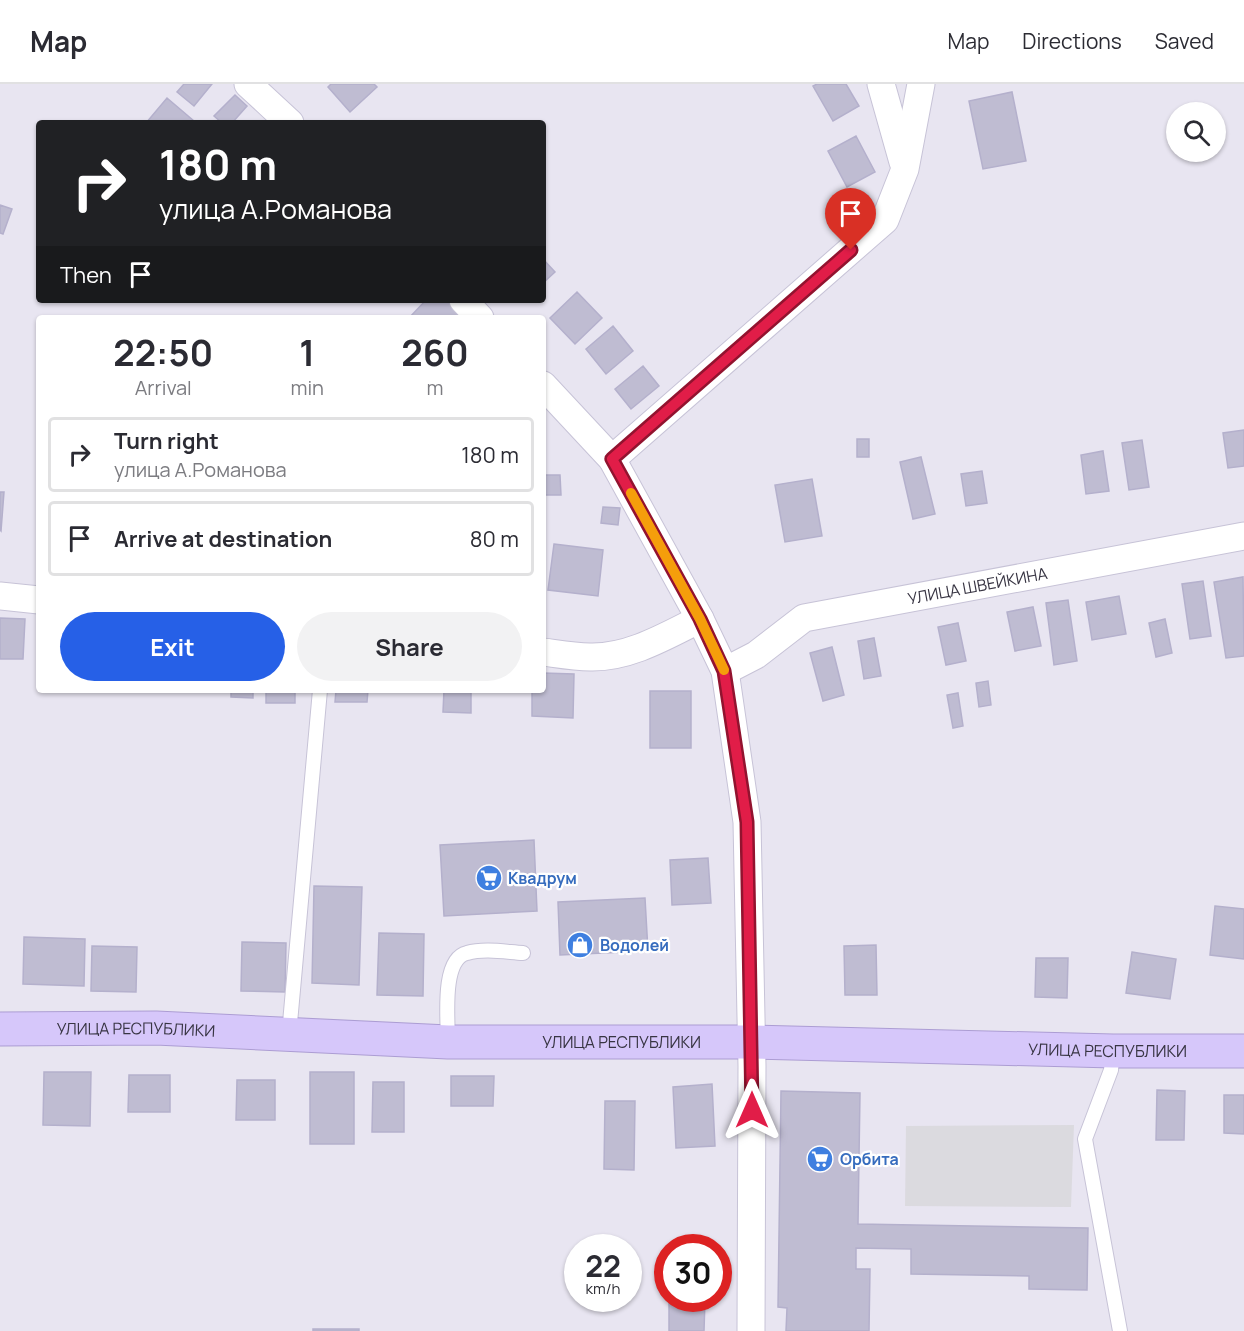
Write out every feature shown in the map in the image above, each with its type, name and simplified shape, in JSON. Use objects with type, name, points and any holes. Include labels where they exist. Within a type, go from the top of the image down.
[{"type":"main road","name":"УЛИЦА РЕСПУБЛИКИ","points":[[0,1029],[156,1028],[448,1042],[752,1042],[1113,1052],[1244,1052]]},
{"type":"street","points":[[248,84],[287,120]]},
{"type":"street","points":[[880,84],[905,169]]},
{"type":"street","points":[[612,459],[885,220],[905,169],[921,84]]},
{"type":"street","points":[[466,303],[477,315]]},
{"type":"street","points":[[546,388],[612,459],[700,619],[724,671],[747,822],[752,1042],[751,1331]]},
{"type":"street","name":"УЛИЦА ШВЕЙКИНА","points":[[724,671],[756,655],[804,618],[1244,536]]},
{"type":"street","points":[[0,596],[36,600]]},
{"type":"street","points":[[546,652],[590,657],[610,656],[643,646],[700,619]]},
{"type":"lane","points":[[289,1034],[320,693]]},
{"type":"lane","points":[[448,1042],[449,977],[451,966],[456,958],[474,952],[523,953]]},
{"type":"lane","points":[[1113,1052],[1111,1070],[1085,1139],[1120,1331]]},
{"type":"shaded area","points":[[1074,1125],[1071,1207],[905,1206],[906,1126]]},
{"type":"building","points":[[184,84],[212,84],[194,106],[177,92]]},
{"type":"building","points":[[331,84],[374,84],[377,87],[350,112],[328,87]]},
{"type":"building","points":[[846,84],[859,106],[833,121],[813,86]]},
{"type":"building","points":[[1012,92],[1026,161],[983,169],[969,101]]},
{"type":"building","points":[[235,95],[247,106],[235,120],[219,120],[214,116]]},
{"type":"building","points":[[167,98],[193,120],[149,120]]},
{"type":"building","points":[[856,136],[875,172],[847,187],[828,151]]},
{"type":"building","points":[[0,205],[12,209],[3,234],[0,233]]},
{"type":"building","points":[[546,262],[555,272],[546,280]]},
{"type":"building","points":[[577,292],[602,318],[575,344],[550,318]]},
{"type":"building","points":[[423,303],[450,303],[462,315],[412,315]]},
{"type":"building","points":[[613,326],[633,351],[606,374],[586,349]]},
{"type":"building","points":[[643,366],[659,386],[631,409],[615,389]]},
{"type":"building","points":[[1244,430],[1244,466],[1228,468],[1223,433]]},
{"type":"building","points":[[857,439],[869,439],[869,457],[857,457]]},
{"type":"building","points":[[1142,440],[1149,487],[1129,490],[1122,443]]},
{"type":"building","points":[[1103,451],[1109,491],[1086,494],[1081,455]]},
{"type":"building","points":[[921,457],[935,514],[913,519],[900,462]]},
{"type":"building","points":[[982,471],[987,503],[966,506],[961,474]]},
{"type":"building","points":[[546,475],[560,475],[561,495],[546,495]]},
{"type":"building","points":[[812,479],[822,536],[785,542],[775,485]]},
{"type":"building","points":[[0,492],[4,492],[1,531],[0,530]]},
{"type":"building","points":[[603,507],[620,508],[618,525],[601,523]]},
{"type":"building","points":[[554,544],[603,550],[598,596],[548,590]]},
{"type":"building","points":[[1243,577],[1244,656],[1226,658],[1214,582]]},
{"type":"building","points":[[1203,581],[1211,636],[1190,639],[1182,584]]},
{"type":"building","points":[[1119,596],[1126,634],[1092,640],[1086,602]]},
{"type":"building","points":[[1068,600],[1077,661],[1054,665],[1046,603]]},
{"type":"building","points":[[1033,607],[1041,646],[1015,651],[1007,612]]},
{"type":"building","points":[[0,618],[25,619],[23,659],[0,659]]},
{"type":"building","points":[[1165,619],[1172,653],[1156,657],[1149,623]]},
{"type":"building","points":[[958,623],[966,661],[946,665],[938,627]]},
{"type":"building","points":[[874,638],[881,676],[864,679],[858,641]]},
{"type":"building","points":[[832,647],[844,695],[823,701],[810,653]]},
{"type":"building","points":[[546,673],[574,674],[573,718],[532,716],[532,693],[546,693]]},
{"type":"building","points":[[988,681],[991,705],[979,707],[976,683]]},
{"type":"building","points":[[650,691],[691,691],[691,748],[650,748]]},
{"type":"building","points":[[231,693],[253,693],[253,698],[231,697]]},
{"type":"building","points":[[266,693],[295,693],[295,703],[266,703]]},
{"type":"building","points":[[336,693],[368,693],[367,702],[335,702]]},
{"type":"building","points":[[444,693],[471,693],[471,713],[443,712]]},
{"type":"building","points":[[958,693],[963,726],[953,728],[947,695]]},
{"type":"building","name":"Квадрум","points":[[534,840],[537,911],[444,916],[440,845]]},
{"type":"building","points":[[708,858],[711,903],[672,905],[670,860]]},
{"type":"building","points":[[314,886],[362,887],[359,985],[312,983]]},
{"type":"building","points":[[645,898],[648,951],[560,955],[558,902]]},
{"type":"building","points":[[1215,906],[1244,909],[1244,959],[1210,955]]},
{"type":"building","points":[[379,933],[424,934],[423,996],[377,995]]},
{"type":"building","points":[[24,937],[85,939],[84,986],[23,984]]},
{"type":"building","points":[[242,942],[286,943],[285,992],[241,991]]},
{"type":"building","points":[[876,945],[877,995],[845,995],[844,946]]},
{"type":"building","points":[[92,946],[137,947],[136,992],[91,991]]},
{"type":"building","points":[[1132,952],[1176,959],[1170,999],[1126,993]]},
{"type":"building","points":[[1036,958],[1068,958],[1067,998],[1035,997]]},
{"type":"building","points":[[44,1072],[91,1072],[90,1126],[43,1125]]},
{"type":"building","points":[[310,1072],[354,1072],[354,1144],[310,1144]]},
{"type":"building","points":[[129,1075],[170,1075],[170,1112],[128,1112]]},
{"type":"building","points":[[451,1076],[494,1076],[493,1106],[451,1106]]},
{"type":"building","points":[[237,1080],[275,1080],[275,1120],[236,1120]]},
{"type":"building","points":[[373,1082],[404,1082],[404,1132],[372,1132]]},
{"type":"building","points":[[712,1084],[715,1146],[676,1148],[673,1087]]},
{"type":"building","points":[[1157,1090],[1185,1091],[1184,1140],[1156,1140]]},
{"type":"building","name":"Орбита","points":[[781,1091],[860,1093],[858,1224],[1088,1228],[1087,1290],[1029,1289],[1029,1276],[911,1274],[911,1249],[856,1248],[856,1269],[870,1269],[869,1331],[786,1331],[787,1308],[778,1307]]},
{"type":"building","points":[[1224,1095],[1244,1095],[1244,1134],[1224,1133]]},
{"type":"building","points":[[605,1101],[635,1101],[634,1170],[604,1169]]},
{"type":"building","points":[[669,1312],[705,1312],[704,1331],[669,1331]]},
{"type":"building","points":[[313,1329],[359,1329],[359,1331],[313,1331]]},
{"type":"slow traffic","points":[[631,493],[700,619],[724,670]]},
{"type":"place","name":"Квадрум","points":[[489,878]]},
{"type":"place","name":"Водолей","points":[[580,945]]},
{"type":"place","name":"Орбита","points":[[820,1159]]},
{"type":"route","points":[[752,1110],[747,822],[724,671],[700,619],[612,459],[851,250]]}]
